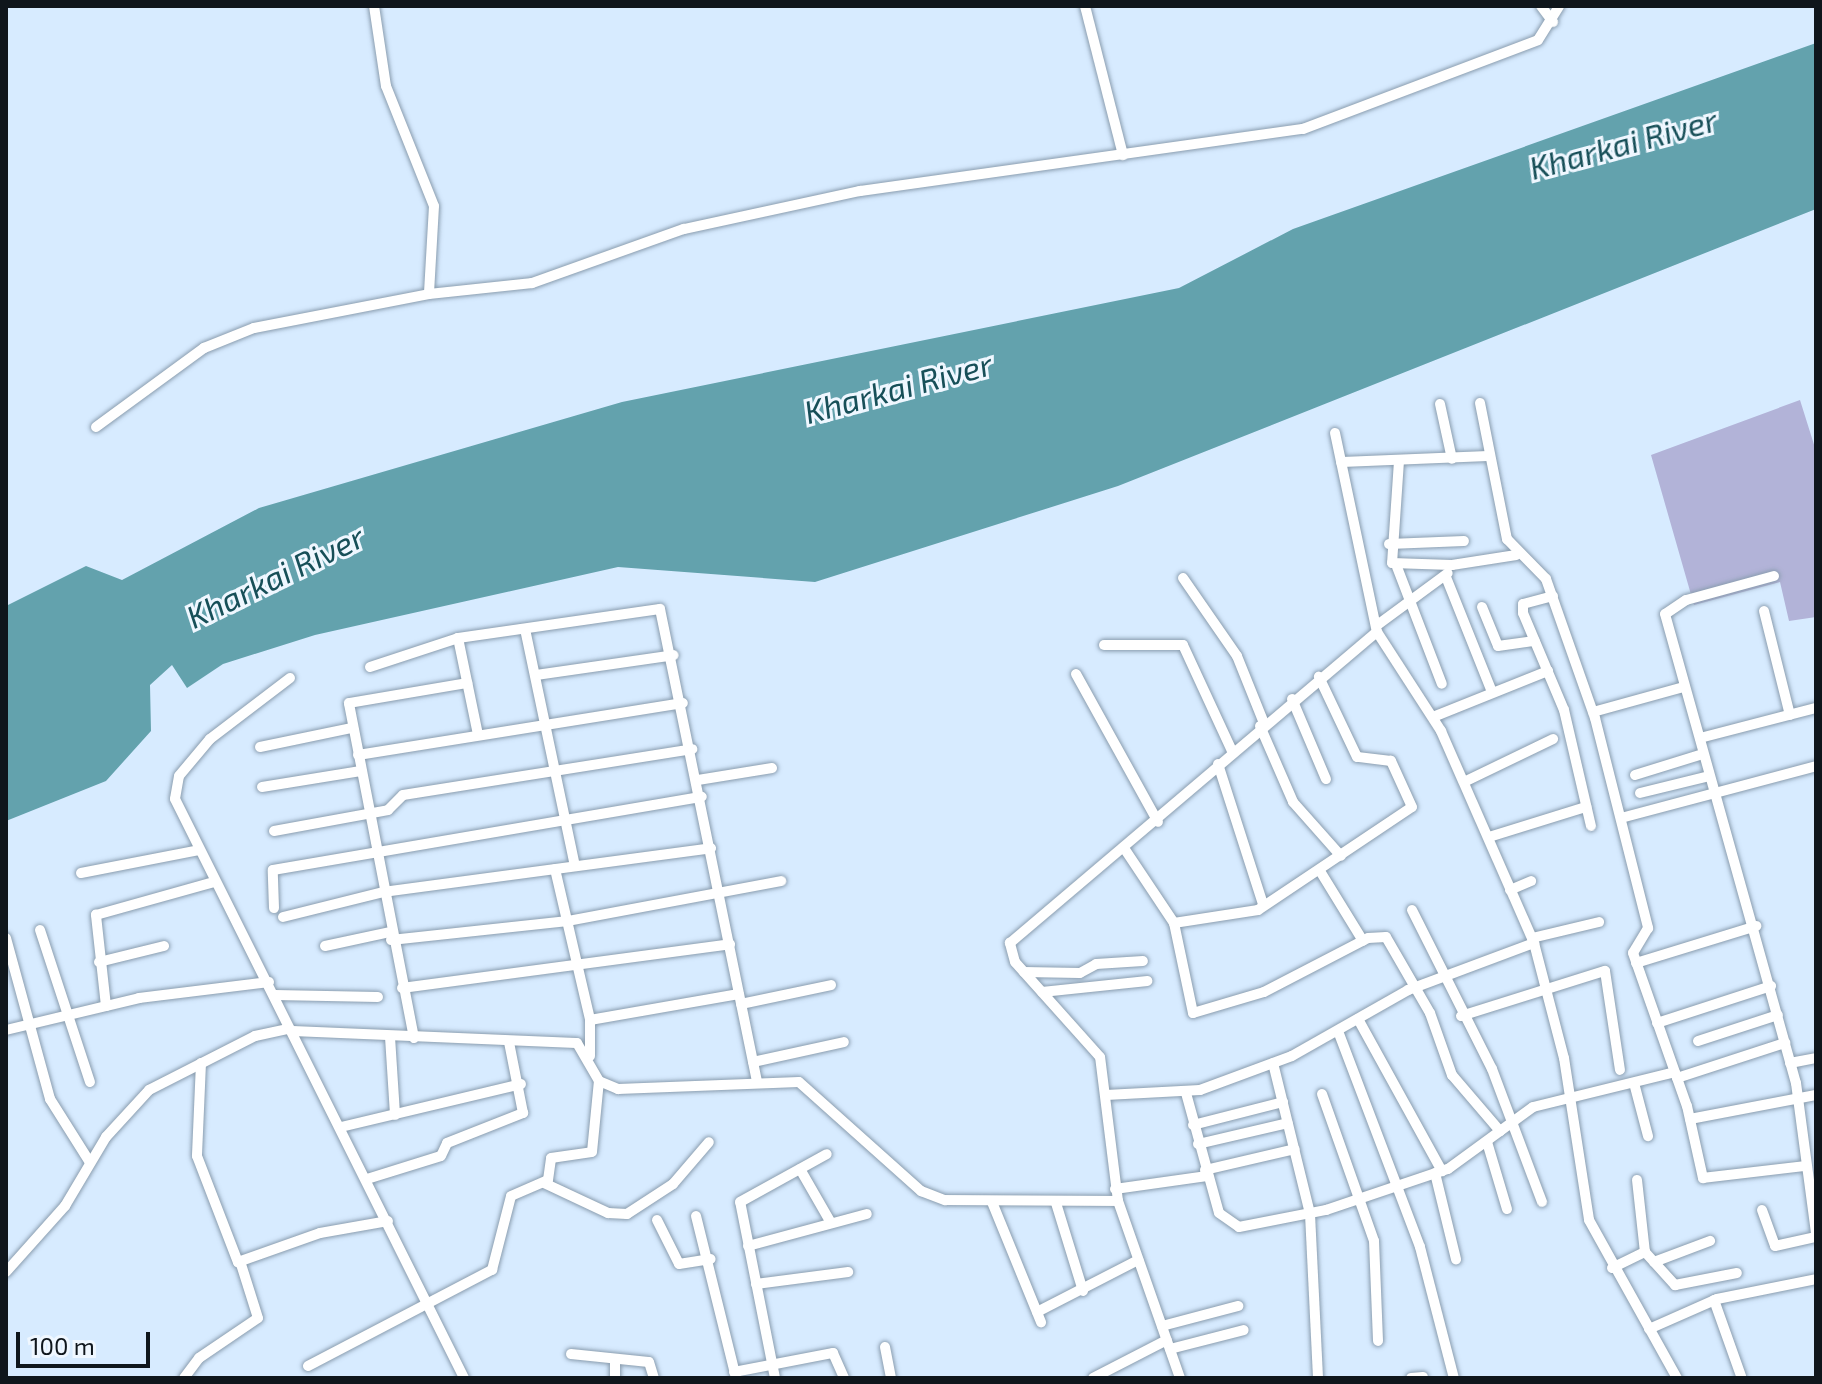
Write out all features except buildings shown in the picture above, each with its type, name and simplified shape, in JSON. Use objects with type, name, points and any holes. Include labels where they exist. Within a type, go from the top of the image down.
[{"type":"street","points":[[374,6],[386,86],[434,206],[429,294]]},
{"type":"street","points":[[1085,6],[1115,106],[1123,155]]},
{"type":"street","points":[[1541,6],[1553,22]]},
{"type":"street","points":[[96,427],[236,333],[429,294],[532,283],[684,229],[860,191],[1317,126],[1538,40],[1553,22],[1559,6]]},
{"type":"street","points":[[1480,403],[1489,456],[1516,555]]},
{"type":"street","points":[[1440,404],[1452,459]]},
{"type":"street","points":[[1335,433],[1377,629],[1433,717],[1533,940],[1547,986],[1570,1097],[1583,1199],[1612,1268],[1677,1378]]},
{"type":"street","points":[[1341,462],[1489,456]]},
{"type":"street","points":[[1399,461],[1389,544],[1442,684]]},
{"type":"street","points":[[1389,544],[1464,541]]},
{"type":"street","points":[[1397,567],[1452,565],[1516,555],[1541,571],[1553,596],[1593,712],[1648,928],[1634,946],[1636,963],[1676,1075],[1706,1181],[1805,1166]]},
{"type":"street","points":[[1177,1377],[1115,1189],[1100,1057],[1008,953],[1010,943],[1126,851],[1232,751],[1377,629],[1446,577],[1452,565]]},
{"type":"street","points":[[1762,1210],[1775,1246],[1816,1235],[1790,1063],[1756,926],[1712,794],[1666,610],[1774,576]]},
{"type":"street","points":[[1446,577],[1492,692]]},
{"type":"street","points":[[1183,578],[1237,656],[1293,802],[1341,856]]},
{"type":"street","points":[[1553,596],[1522,606],[1548,671],[1591,826]]},
{"type":"street","points":[[1482,607],[1501,647],[1535,641]]},
{"type":"street","points":[[370,667],[458,638],[660,609],[674,655],[757,1083]]},
{"type":"street","points":[[1764,611],[1790,715]]},
{"type":"street","points":[[525,629],[558,772],[575,866]]},
{"type":"street","points":[[458,638],[478,735]]},
{"type":"street","points":[[1104,645],[1183,645],[1232,751]]},
{"type":"street","points":[[536,675],[674,655]]},
{"type":"street","points":[[1433,717],[1548,671]]},
{"type":"street","points":[[1076,674],[1158,822]]},
{"type":"street","points":[[1174,923],[1263,904],[1320,871],[1412,807],[1391,761],[1357,757],[1319,677]]},
{"type":"street","points":[[290,678],[210,739],[179,776],[175,799],[464,1378]]},
{"type":"street","points":[[414,1038],[391,936],[349,703],[467,683]]},
{"type":"street","points":[[1593,712],[1684,687]]},
{"type":"street","points":[[1292,699],[1326,779]]},
{"type":"street","points":[[358,755],[683,703]]},
{"type":"street","points":[[1700,738],[1816,708]]},
{"type":"street","points":[[260,747],[352,728]]},
{"type":"street","points":[[1464,782],[1553,739]]},
{"type":"street","points":[[274,831],[388,810],[403,795],[692,749]]},
{"type":"street","points":[[1635,775],[1703,754]]},
{"type":"street","points":[[1218,764],[1263,904]]},
{"type":"street","points":[[1621,818],[1816,766]]},
{"type":"street","points":[[698,780],[772,768]]},
{"type":"street","points":[[262,787],[361,771]]},
{"type":"street","points":[[1640,793],[1709,776]]},
{"type":"street","points":[[274,908],[273,870],[702,797]]},
{"type":"street","points":[[1489,837],[1586,807]]},
{"type":"street","points":[[283,917],[383,892],[711,848]]},
{"type":"street","points":[[81,873],[199,850]]},
{"type":"street","points":[[1126,851],[1174,923],[1187,1004],[1199,1015],[1264,992],[1363,941],[1386,937],[1415,987],[1452,1075],[1500,1131]]},
{"type":"street","points":[[308,1366],[492,1270],[507,1201],[544,1183],[551,1158],[592,1152],[599,1081],[590,1056],[590,1020],[555,869]]},
{"type":"street","points":[[1320,871],[1363,941]]},
{"type":"street","points":[[325,946],[391,936],[568,921],[781,881]]},
{"type":"street","points":[[1510,890],[1531,881]]},
{"type":"street","points":[[106,1006],[99,962],[100,913],[214,882]]},
{"type":"street","points":[[1412,910],[1513,1121],[1542,1202]]},
{"type":"street","points":[[1106,1095],[1186,1093],[1273,1063],[1338,1031],[1415,987],[1533,940],[1599,922]]},
{"type":"street","points":[[1636,963],[1756,926]]},
{"type":"street","points":[[40,930],[90,1082]]},
{"type":"street","points":[[6,938],[9,966],[30,1024],[50,1099],[89,1161]]},
{"type":"street","points":[[402,988],[578,967],[730,944]]},
{"type":"street","points":[[99,962],[164,946]]},
{"type":"street","points":[[1024,972],[1080,973],[1096,964],[1143,961]]},
{"type":"street","points":[[1461,1016],[1547,986],[1605,971],[1620,1070]]},
{"type":"street","points":[[1042,992],[1147,981]]},
{"type":"street","points":[[6,1030],[106,1006],[269,982]]},
{"type":"street","points":[[590,1020],[831,985]]},
{"type":"street","points":[[1657,1023],[1771,986]]},
{"type":"street","points":[[275,995],[378,997]]},
{"type":"street","points":[[1698,1041],[1778,1015]]},
{"type":"street","points":[[1358,1019],[1439,1172],[1456,1259]]},
{"type":"street","points":[[6,1272],[65,1206],[89,1161],[149,1090],[255,1036],[290,1030],[390,1037],[577,1043],[590,1056]]},
{"type":"street","points":[[1338,1031],[1393,1188],[1420,1247],[1454,1378]]},
{"type":"street","points":[[390,1037],[395,1115]]},
{"type":"street","points":[[367,1179],[441,1156],[447,1143],[519,1117],[521,1084],[509,1042]]},
{"type":"street","points":[[753,1062],[844,1042]]},
{"type":"street","points":[[1186,1093],[1219,1213],[1233,1227],[1310,1214],[1439,1172],[1487,1142],[1513,1121],[1570,1097],[1676,1075],[1785,1043]]},
{"type":"street","points":[[1790,1063],[1816,1058]]},
{"type":"street","points":[[184,1378],[199,1358],[258,1318],[241,1264],[197,1156],[201,1063]]},
{"type":"street","points":[[1273,1063],[1310,1214],[1318,1378]]},
{"type":"street","points":[[599,1081],[618,1089],[799,1082],[883,1162],[933,1195],[992,1202],[1118,1201]]},
{"type":"street","points":[[1634,1083],[1648,1136]]},
{"type":"street","points":[[341,1127],[521,1084]]},
{"type":"street","points":[[1322,1094],[1356,1200],[1376,1250],[1378,1341]]},
{"type":"street","points":[[1690,1119],[1816,1095]]},
{"type":"street","points":[[1193,1125],[1283,1102]]},
{"type":"street","points":[[1198,1144],[1288,1123]]},
{"type":"street","points":[[544,1183],[608,1213],[627,1214],[673,1184],[709,1142]]},
{"type":"street","points":[[1487,1142],[1507,1209]]},
{"type":"street","points":[[1115,1189],[1206,1173],[1295,1149]]},
{"type":"street","points":[[775,1378],[740,1202],[827,1154]]},
{"type":"street","points":[[800,1169],[831,1223]]},
{"type":"street","points":[[1637,1180],[1645,1252],[1675,1285],[1737,1273]]},
{"type":"street","points":[[992,1202],[1039,1317],[1138,1260]]},
{"type":"street","points":[[1056,1203],[1083,1291]]},
{"type":"street","points":[[748,1246],[867,1214]]},
{"type":"street","points":[[696,1216],[711,1259],[735,1375],[833,1353],[844,1378]]},
{"type":"street","points":[[657,1220],[679,1264],[711,1259]]},
{"type":"street","points":[[241,1264],[320,1233],[388,1221]]},
{"type":"street","points":[[1654,1262],[1710,1241]]},
{"type":"street","points":[[1612,1268],[1645,1252]]},
{"type":"street","points":[[756,1284],[848,1272]]},
{"type":"street","points":[[1649,1329],[1714,1300],[1816,1279]]},
{"type":"street","points":[[1714,1300],[1741,1376]]},
{"type":"street","points":[[1162,1326],[1238,1306]]},
{"type":"street","points":[[1093,1378],[1168,1344],[1244,1330]]},
{"type":"street","points":[[885,1347],[891,1378]]},
{"type":"street","points":[[571,1354],[649,1362],[654,1378]]},
{"type":"street","points":[[615,1359],[615,1378]]},
{"type":"street","points":[[1411,1378],[1423,1377]]},
{"type":"shaded area","points":[[1800,400],[1816,451],[1816,617],[1789,621],[1780,582],[1694,605],[1651,455]]},
{"type":"water","name":"Kharkai River","points":[[1816,43],[1816,209],[1118,486],[815,582],[618,567],[315,635],[223,664],[187,688],[172,665],[150,685],[151,731],[106,781],[6,821],[6,606],[86,566],[122,580],[259,508],[622,402],[1179,288],[1293,229]]}]
